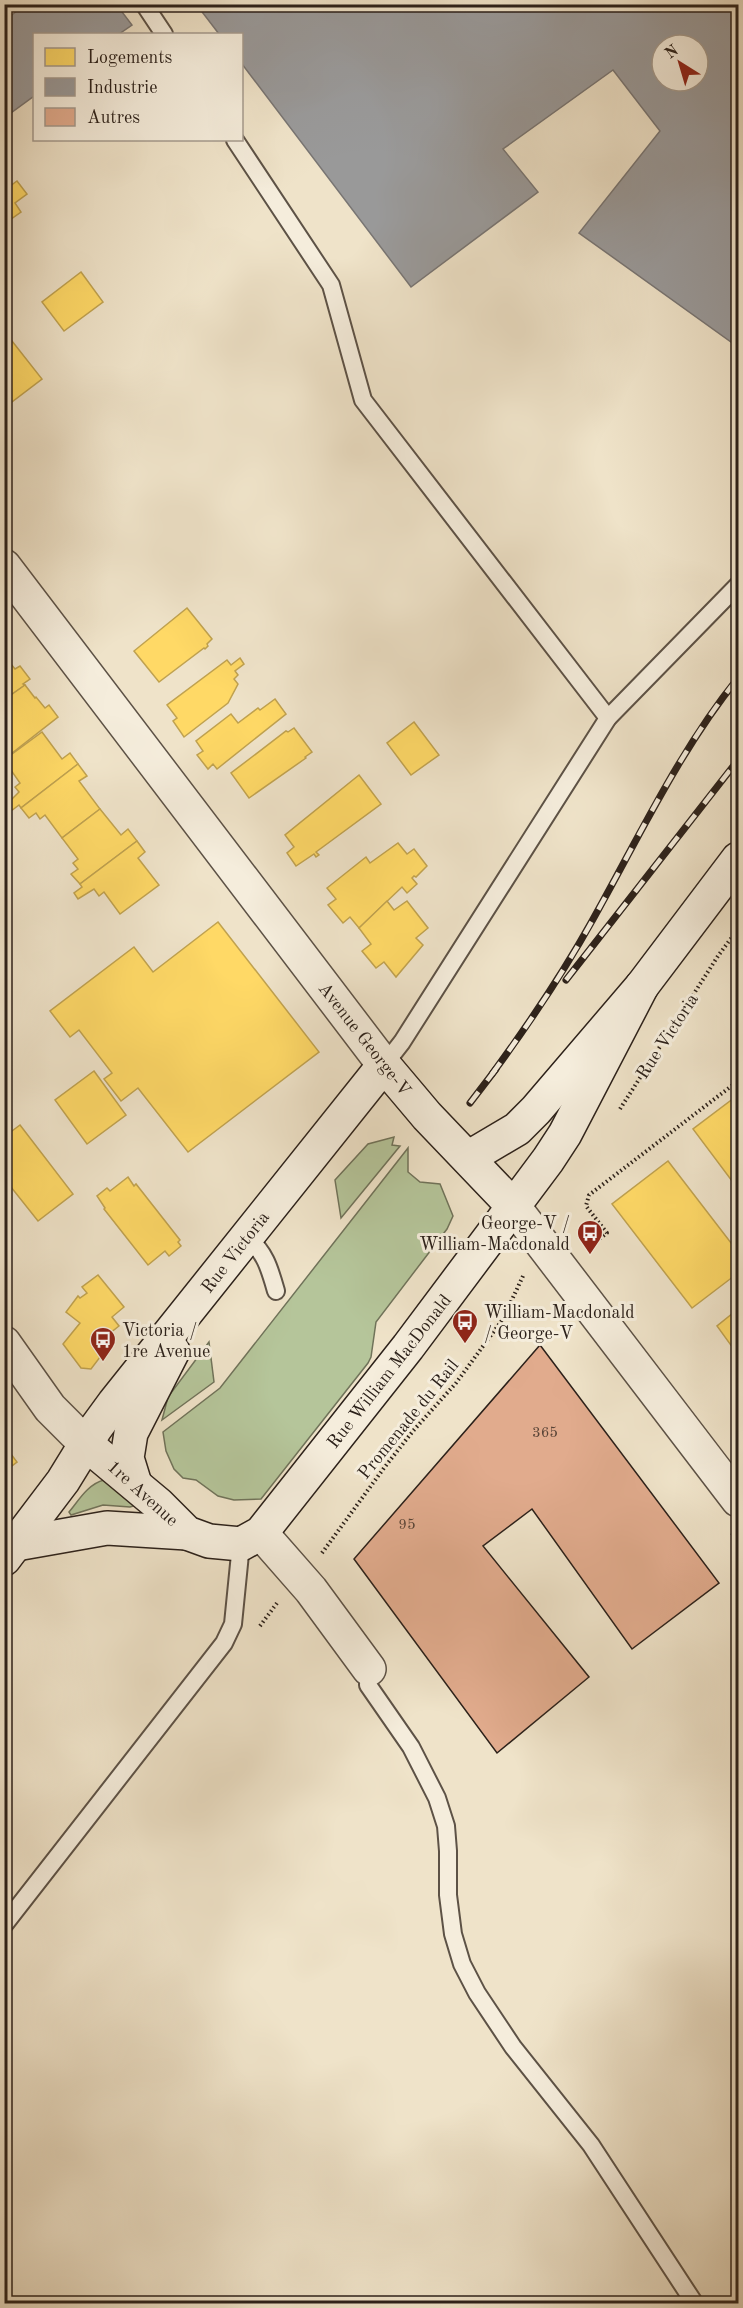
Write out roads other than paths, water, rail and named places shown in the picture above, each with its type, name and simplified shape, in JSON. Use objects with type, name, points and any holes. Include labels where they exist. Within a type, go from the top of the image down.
[{"type":"main road","name":"Avenue George-V","points":[[8,578],[384,1065],[427,1116],[514,1207],[738,1500]]},
{"type":"main road","points":[[468,1158],[505,1137],[527,1120],[642,986],[738,859]]},
{"type":"main road","points":[[514,1207],[565,1134],[642,986]]},
{"type":"main road","name":"Rue Victoria","points":[[10,1551],[63,1481],[114,1403],[384,1065]]},
{"type":"main road","name":"Rue William MacDonald","points":[[251,1539],[403,1355],[514,1207]]},
{"type":"main road","points":[[135,1484],[127,1458],[131,1433],[197,1301]]},
{"type":"main road","name":"1re Avenue","points":[[4,1343],[50,1408],[86,1444],[158,1504],[187,1533],[209,1541],[251,1539]]},
{"type":"main road","points":[[10,1551],[107,1528],[187,1533]]},
{"type":"main road","points":[[251,1539],[311,1590],[369,1669]]},
{"type":"lane","points":[[144,4],[163,33]]},
{"type":"lane","points":[[236,141],[331,285],[363,400],[608,718]]},
{"type":"lane","points":[[384,1065],[402,1042],[608,718],[738,585]]},
{"type":"lane","points":[[247,1238],[264,1256],[276,1291]]},
{"type":"lane","points":[[4,1925],[224,1643],[233,1624],[251,1539]]},
{"type":"lane","points":[[369,1669],[368,1684],[411,1747],[437,1798],[446,1826],[448,1895],[453,1934],[462,1964],[477,1993],[513,2047],[591,2145],[695,2304]]},
{"type":"railway","points":[[492,1074],[569,961],[678,765],[738,678]]},
{"type":"railway","points":[[566,980],[738,760]]},
{"type":"railway","points":[[470,1103],[496,1069]]},
{"type":"place","name":"George-V / William-Macdonald","points":[[590,1256]]},
{"type":"place","name":"William-Macdonald / George-V","points":[[465,1345]]},
{"type":"place","name":"Victoria / 1re Avenue","points":[[103,1363]]}]
